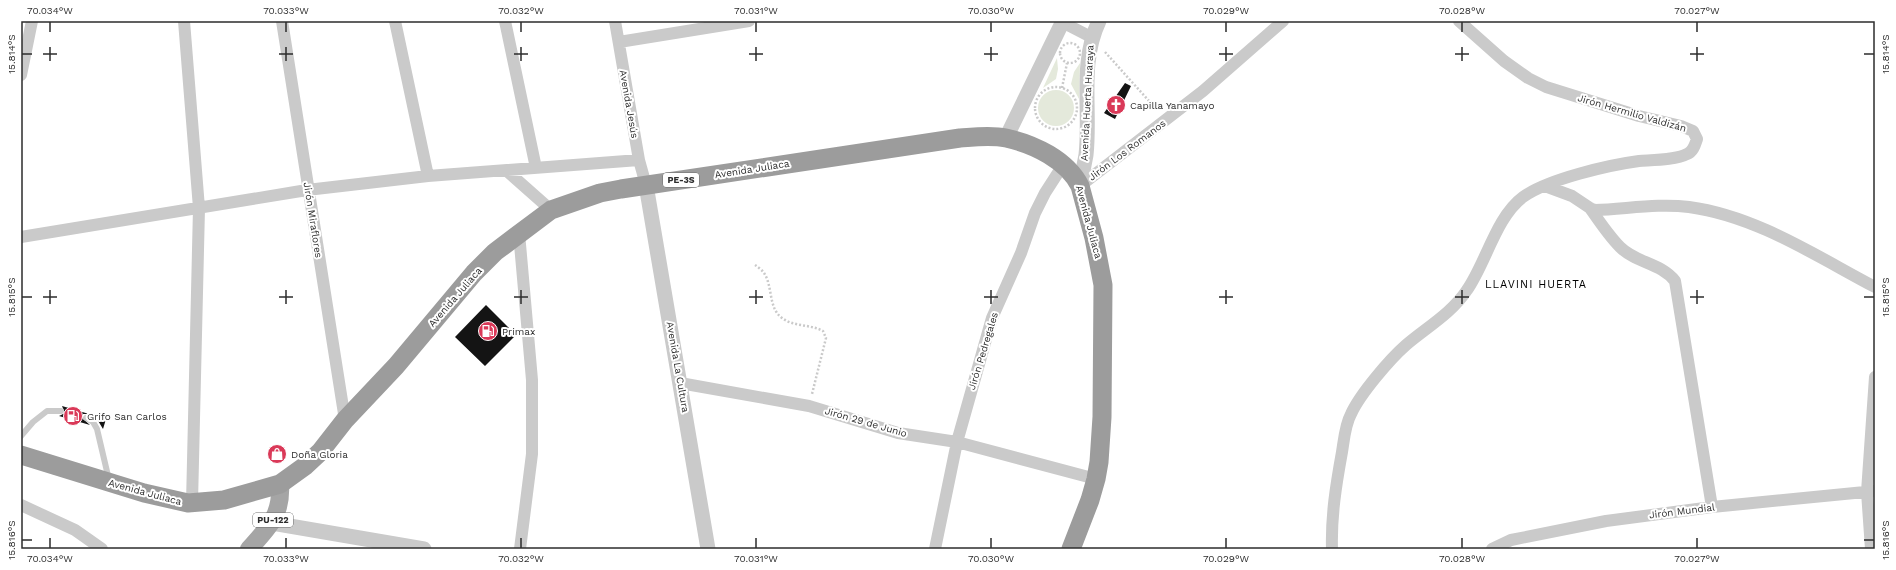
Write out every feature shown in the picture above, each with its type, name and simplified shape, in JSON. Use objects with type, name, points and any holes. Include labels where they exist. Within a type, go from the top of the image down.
[{"type":"highway","name":"Avenida Juliaca","points":[[23,459],[167,499],[192,503],[224,500],[280,484],[305,466],[320,452],[345,420],[396,366],[474,273],[495,252],[519,232],[551,210],[600,193],[646,185],[960,138],[1006,138],[1036,148],[1063,164],[1075,175],[1080,186],[1096,245],[1103,285],[1102,417],[1099,462],[1090,500],[1071,549]]},
{"type":"main road","name":"PU-122","points":[[249,549],[272,523],[280,505],[280,484]]},
{"type":"street","points":[[21,75],[32,21]]},
{"type":"street","points":[[184,21],[199,208],[192,503]]},
{"type":"street","name":"Jirón Miraflores","points":[[282,21],[345,420]]},
{"type":"street","points":[[395,21],[428,176]]},
{"type":"street","points":[[505,21],[536,168]]},
{"type":"street","name":"Avenida Jesús","points":[[615,21],[639,160],[646,185]]},
{"type":"street","points":[[619,42],[749,21]]},
{"type":"street","name":"Avenida Huerta Huaraya","points":[[1080,186],[1086,155],[1088,56],[1091,37],[1099,21]]},
{"type":"street","name":"Jirón Los Romanos","points":[[1080,186],[1203,91],[1282,21]]},
{"type":"street","name":"Jirón Hermilio Valdizán","points":[[1332,549],[1331,520],[1350,414],[1364,394],[1405,346],[1449,312],[1467,290],[1509,212],[1523,197],[1545,186],[1632,162],[1677,158],[1688,154],[1694,148],[1697,140],[1692,131],[1681,126],[1639,116],[1546,87],[1528,78],[1504,61],[1459,21]]},
{"type":"street","points":[[1006,138],[1062,22],[1091,37]]},
{"type":"street","points":[[21,237],[308,190],[428,176],[639,160]]},
{"type":"street","name":"Jirón Pedregales","points":[[935,549],[957,442],[984,341],[1000,297],[1021,253],[1045,193],[1063,164]]},
{"type":"street","points":[[507,171],[551,210]]},
{"type":"street","name":"Avenida La Cultura","points":[[646,185],[708,549]]},
{"type":"street","points":[[1545,186],[1572,196],[1595,210],[1688,206],[1718,212],[1764,229],[1875,287]]},
{"type":"street","points":[[1590,208],[1620,248],[1640,261],[1668,273],[1675,281],[1712,507]]},
{"type":"street","points":[[519,232],[532,380],[532,454],[520,549]]},
{"type":"street","points":[[1871,549],[1871,492],[1875,378]]},
{"type":"street","name":"Jirón 29 de Junio","points":[[680,383],[809,406],[898,433],[957,442],[1096,479]]},
{"type":"street","name":"Jirón Mundial","points":[[1492,549],[1511,540],[1606,521],[1712,507],[1871,492]]},
{"type":"street","points":[[21,505],[75,530],[102,549]]},
{"type":"street","points":[[272,523],[424,549]]},
{"type":"lane","points":[[21,436],[33,422],[47,411],[61,411]]},
{"type":"lane","points":[[86,418],[93,422],[97,429],[110,483]]},
{"type":"path","points":[[1091,37],[1166,120]]},
{"type":"path","points":[[1072,43],[1078,46],[1080,55],[1074,63],[1067,63],[1062,60],[1060,52],[1066,44],[1072,43]]},
{"type":"path","points":[[1062,88],[1067,63]]},
{"type":"path","points":[[1055,87],[1062,88],[1072,95],[1077,107],[1076,113],[1070,124],[1058,129],[1051,129],[1040,122],[1036,116],[1035,103],[1042,92],[1055,87]]},
{"type":"path","points":[[755,265],[764,272],[768,279],[775,308],[781,318],[790,323],[815,327],[824,331],[826,338],[809,406]]},
{"type":"shaded area","points":[[1057,58],[1058,69],[1056,79],[1043,88]]},
{"type":"shaded area","points":[[1080,63],[1079,99],[1071,84],[1074,72]]},
{"type":"shaded area","points":[[1056,90],[1069,95],[1074,108],[1069,121],[1056,126],[1043,121],[1038,108],[1043,95]]},
{"type":"building","name":"Capilla Yanamayo","points":[[1125,83],[1131,86],[1115,119],[1104,113]]},
{"type":"building","points":[[486,305],[516,335],[485,366],[455,337]]},
{"type":"building","points":[[62,406],[106,419],[103,429],[97,419],[88,414],[83,414],[82,418],[90,425],[59,416],[65,413]]},
{"type":"place","name":"Capilla Yanamayo","points":[[1116,105]]},
{"type":"place","name":"Primax","points":[[488,331]]},
{"type":"place","name":"Grifo San Carlos","points":[[73,416]]},
{"type":"place","name":"Doña Gloria","points":[[277,454]]},
{"type":"district","name":"LLAVINI HUERTA","points":[[1536,284]]}]
